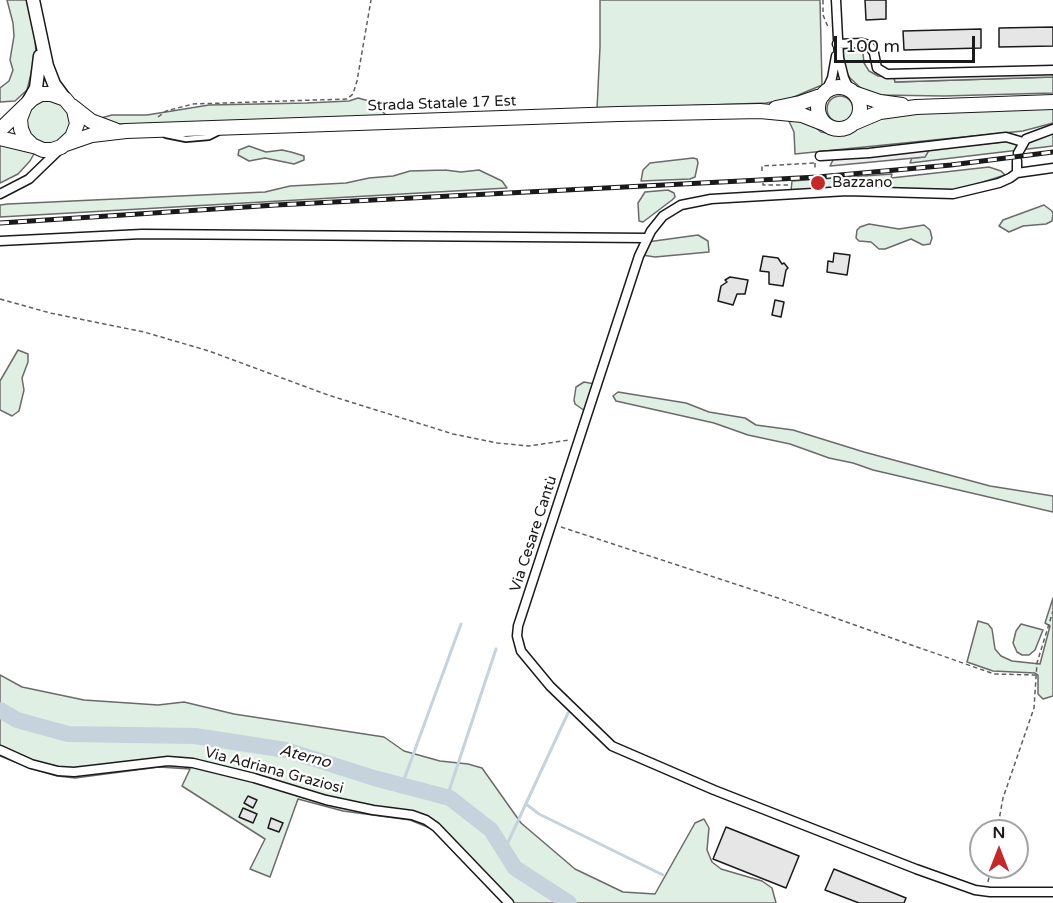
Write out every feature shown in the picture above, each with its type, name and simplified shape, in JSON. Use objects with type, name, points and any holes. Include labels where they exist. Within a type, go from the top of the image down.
[{"type":"main road","points":[[916,106],[880,102],[837,88],[824,94],[818,108],[825,124],[831,128],[840,129],[880,112],[916,106],[1053,102]]},
{"type":"main road","points":[[852,92],[860,108],[858,118],[854,123]]},
{"type":"main road","points":[[0,130],[36,96],[46,93],[56,94],[68,102],[76,114],[76,128],[64,146],[48,150],[0,138]]},
{"type":"main road","name":"Strada Statale 17 Est","points":[[760,111],[800,103],[824,94]]},
{"type":"main road","name":"Strada Statale 17 Est","points":[[68,102],[96,124],[126,131]]},
{"type":"main road","points":[[27,104],[20,119],[21,129],[25,138],[37,148]]},
{"type":"main road","name":"Strada Statale 17 Est","points":[[64,146],[92,135],[126,131],[760,111],[802,115],[825,124]]},
{"type":"street","points":[[33,0],[51,79],[68,102]]},
{"type":"street","points":[[824,94],[832,78],[837,44],[836,0]]},
{"type":"street","points":[[27,104],[37,82],[40,37]]},
{"type":"street","points":[[837,44],[869,45],[874,50],[877,68],[887,74],[1053,70]]},
{"type":"street","points":[[837,44],[841,70],[852,92]]},
{"type":"street","points":[[1017,173],[1018,157],[1023,142],[1032,136],[1053,129]]},
{"type":"street","points":[[818,160],[1006,137],[1023,142]]},
{"type":"street","points":[[0,194],[24,183],[64,146]]},
{"type":"street","points":[[36,173],[42,158],[42,151],[37,148]]},
{"type":"street","name":"Via Cesare Cantù","points":[[1053,168],[1017,173],[999,183],[952,194],[839,192],[694,201],[681,204],[669,211],[656,223],[639,256],[518,626],[517,643],[520,651],[550,686],[612,746],[714,790],[975,890],[1053,892]]},
{"type":"street","points":[[0,241],[142,234],[647,238]]},
{"type":"street","name":"Via Adriana Graziosi","points":[[0,750],[31,764],[58,771],[74,772],[168,761],[193,764],[254,778],[326,800],[412,815],[436,826],[509,903]]},
{"type":"path","points":[[156,130],[159,115],[193,104],[347,99],[353,94],[357,81],[371,0]]},
{"type":"path","points":[[822,0],[828,27],[837,32]]},
{"type":"path","points":[[762,171],[762,166],[818,160]]},
{"type":"path","points":[[0,299],[50,314],[144,332],[209,351],[328,395],[453,434],[529,446],[564,440],[579,441]]},
{"type":"path","points":[[552,524],[778,598],[994,674],[1036,675]]},
{"type":"path","points":[[999,819],[1003,798],[1034,708],[1037,663],[1053,611]]},
{"type":"path","points":[[986,892],[989,879]]},
{"type":"green space","points":[[7,0],[28,0],[36,54],[27,90],[15,101],[0,102],[0,88],[9,81],[13,70],[10,60],[14,36],[13,23]]},
{"type":"green space","points":[[600,0],[820,0],[822,85],[789,99],[766,103],[597,109]]},
{"type":"green space","points":[[859,47],[869,71],[878,76],[894,77],[895,82],[1053,77],[1053,93],[879,95],[864,91],[846,71],[843,49]]},
{"type":"green space","points":[[840,96],[849,100],[853,109],[849,118],[840,122],[831,118],[827,109],[831,100]]},
{"type":"green space","points":[[358,98],[373,102],[387,116],[136,124],[116,124],[97,119],[112,115],[147,115],[209,105],[307,103],[349,101]]},
{"type":"green space","points":[[49,100],[65,106],[71,122],[65,138],[49,144],[33,138],[27,122],[33,106]]},
{"type":"green space","points":[[1053,107],[1053,123],[1023,131],[795,154],[794,132],[788,119],[806,120],[821,132],[839,135],[881,114]]},
{"type":"green space","points":[[1053,131],[1053,146],[910,163],[912,158],[925,157],[929,150],[1030,139]]},
{"type":"green space","points":[[0,143],[35,152],[18,174],[0,183]]},
{"type":"green space","points":[[249,146],[266,152],[282,150],[291,152],[304,156],[304,160],[294,164],[265,158],[249,161],[238,155],[239,150]]},
{"type":"green space","points":[[697,159],[698,163],[695,177],[641,181],[643,170],[650,163]]},
{"type":"green space","points":[[989,167],[1005,175],[958,190],[791,191],[792,181],[892,174],[891,178]]},
{"type":"green space","points":[[479,170],[502,181],[507,188],[0,217],[0,205],[8,204],[265,192],[290,186],[346,183],[410,171],[461,172]]},
{"type":"green space","points":[[668,190],[674,193],[675,197],[643,222],[639,221],[638,203],[645,192]]},
{"type":"green space","points":[[1044,205],[1053,214],[1052,221],[1046,224],[1023,226],[1009,232],[999,226],[1003,220]]},
{"type":"green space","points":[[869,224],[899,229],[924,225],[930,230],[932,238],[930,244],[923,245],[911,239],[879,249],[871,242],[859,241],[856,238],[857,230]]},
{"type":"green space","points":[[698,235],[708,241],[709,252],[655,257],[642,255],[647,242]]},
{"type":"green space","points":[[18,350],[28,354],[28,362],[22,378],[24,390],[19,411],[12,416],[0,410],[0,381]]},
{"type":"green space","points":[[584,382],[595,384],[585,411],[575,404],[574,400],[576,387]]},
{"type":"green space","points":[[618,392],[686,403],[709,412],[745,418],[756,425],[793,430],[990,486],[1053,496],[1053,512],[873,470],[790,444],[748,435],[714,423],[616,401],[613,396]]},
{"type":"green space","points":[[1053,598],[1053,696],[1043,699],[1038,694],[1038,675],[1035,673],[993,671],[967,662],[978,621],[988,624],[992,629],[995,649],[1001,656],[1012,661],[1040,664],[1050,626],[1045,623]]},
{"type":"green space","points":[[1021,624],[1043,630],[1035,650],[1029,655],[1017,652],[1013,643],[1016,631]]},
{"type":"green space","points":[[0,675],[22,687],[84,700],[158,705],[184,702],[234,714],[384,737],[404,751],[440,761],[482,768],[521,823],[575,869],[623,892],[655,894],[695,823],[704,819],[709,828],[707,850],[712,862],[721,869],[762,881],[772,888],[776,903],[504,903],[442,837],[430,828],[410,820],[343,811],[298,799],[270,877],[250,869],[265,839],[182,786],[190,769],[159,767],[75,778],[57,776],[0,756]]},
{"type":"shaded area","points":[[1053,72],[1053,77],[895,82],[894,77]]},
{"type":"shaded area","points":[[929,150],[925,157],[830,166],[834,158]]},
{"type":"building","points":[[865,0],[886,0],[886,19],[866,20]]},
{"type":"building","points":[[1053,27],[1053,46],[999,47],[999,28]]},
{"type":"building","points":[[981,29],[981,48],[904,50],[903,31]]},
{"type":"building","points":[[834,253],[850,255],[847,275],[827,272],[828,261],[833,262]]},
{"type":"building","points":[[763,256],[778,258],[788,268],[783,286],[769,284],[769,272],[760,271]]},
{"type":"building","points":[[730,277],[748,280],[745,294],[737,294],[733,305],[718,301],[721,286]]},
{"type":"building","points":[[775,300],[784,302],[781,317],[772,315]]},
{"type":"building","points":[[248,796],[257,800],[253,808],[244,803]]},
{"type":"building","points":[[243,808],[257,814],[253,823],[239,817]]},
{"type":"building","points":[[271,818],[283,823],[279,832],[268,828]]},
{"type":"building","points":[[726,827],[799,856],[786,888],[713,859]]},
{"type":"building","points":[[834,869],[906,898],[904,903],[859,903],[825,890]]},
{"type":"waterway","points":[[402,785],[461,624]]},
{"type":"waterway","points":[[447,797],[496,649]]},
{"type":"waterway","name":"Aterno","points":[[0,710],[17,720],[68,734],[195,736],[286,750],[374,778],[450,798],[491,830],[515,868],[569,903]]},
{"type":"waterway","points":[[504,851],[568,713]]},
{"type":"waterway","points":[[526,804],[539,814],[663,875]]},
{"type":"railway","points":[[0,223],[276,205],[818,177],[951,165],[1053,152]]},
{"type":"place","name":"Bazzano","points":[[818,183]]}]
